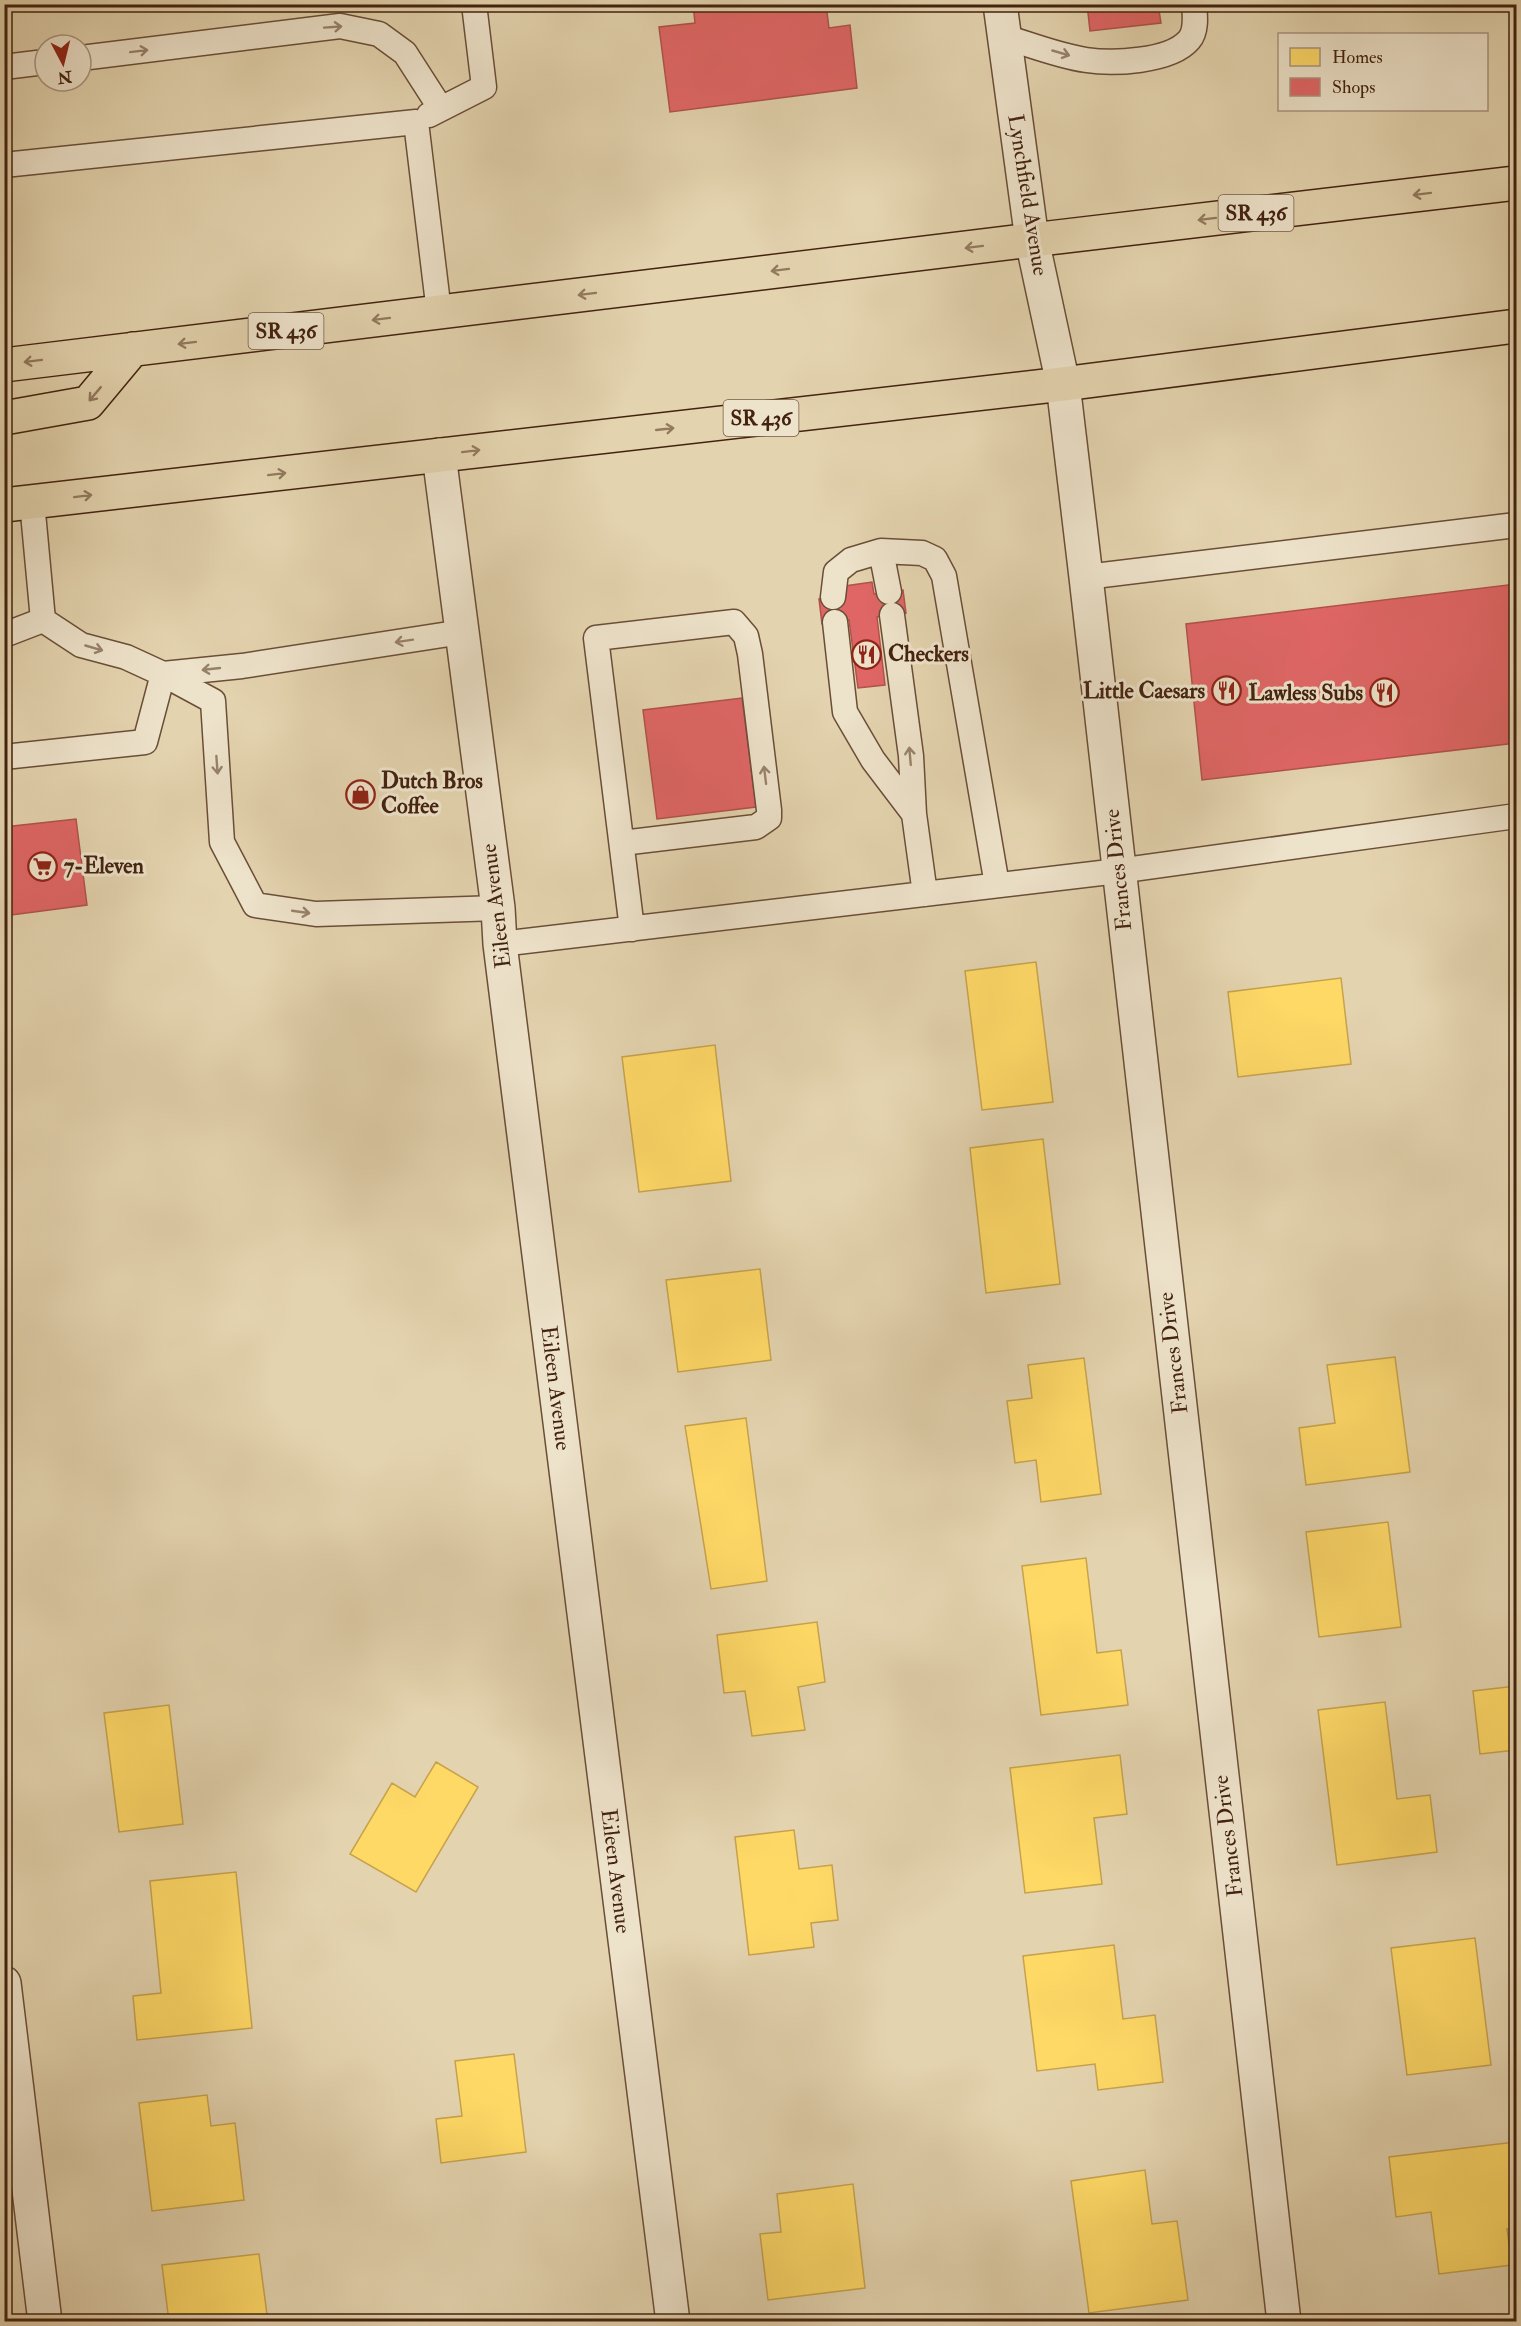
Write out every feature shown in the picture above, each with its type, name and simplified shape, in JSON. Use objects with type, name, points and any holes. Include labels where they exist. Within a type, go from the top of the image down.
[{"type":"main road","name":"SR 436","points":[[4,365],[1516,183]]},
{"type":"main road","name":"SR 436","points":[[18,503],[1063,384],[1516,326]]},
{"type":"main road","points":[[4,418],[88,403],[133,349]]},
{"type":"street","name":"Lynchfield Avenue","points":[[1000,4],[1032,240],[1063,384]]},
{"type":"street","name":"Frances Drive","points":[[1063,384],[1284,2322]]},
{"type":"street","name":"Eileen Avenue","points":[[439,455],[498,908],[500,944],[673,2322]]},
{"type":"street","points":[[4,1983],[45,2322]]},
{"type":"lane","points":[[4,165],[416,122],[484,87],[474,4]]},
{"type":"lane","points":[[1005,37],[1083,60],[1109,63],[1143,60],[1169,53],[1189,40],[1196,20],[1194,4]]},
{"type":"lane","points":[[93,57],[340,26],[379,34],[405,53],[441,109]]},
{"type":"lane","points":[[4,67],[33,63]]},
{"type":"lane","points":[[416,122],[439,312]]},
{"type":"lane","points":[[18,503],[43,620],[81,645],[126,657],[213,701],[222,842],[255,905],[316,914],[498,908]]},
{"type":"lane","points":[[1086,578],[1516,525]]},
{"type":"lane","points":[[881,551],[911,756],[914,814],[925,894]]},
{"type":"lane","points":[[833,597],[836,572],[851,560],[881,551],[922,552],[935,559],[944,576],[997,885]]},
{"type":"lane","points":[[4,635],[43,620]]},
{"type":"lane","points":[[622,843],[756,827],[769,818],[750,654],[746,636],[734,622],[596,638],[632,928]]},
{"type":"lane","points":[[835,622],[845,712],[873,760],[914,814]]},
{"type":"lane","points":[[162,674],[242,666],[462,632]]},
{"type":"lane","points":[[4,757],[145,742],[162,674]]},
{"type":"lane","points":[[500,944],[1118,871],[1516,816]]},
{"type":"building: Homes","points":[[1036,962],[1053,1102],[982,1110],[965,971]]},
{"type":"building: Homes","points":[[1341,978],[1351,1064],[1238,1077],[1228,992]]},
{"type":"building: Homes","points":[[715,1045],[731,1181],[639,1192],[622,1057]]},
{"type":"building: Homes","points":[[1043,1139],[1060,1284],[986,1293],[970,1148]]},
{"type":"building: Homes","points":[[760,1269],[771,1360],[678,1372],[666,1280]]},
{"type":"building: Homes","points":[[1395,1357],[1410,1472],[1306,1485],[1299,1428],[1335,1423],[1327,1365]]},
{"type":"building: Homes","points":[[1084,1358],[1101,1494],[1041,1502],[1036,1460],[1015,1463],[1007,1401],[1032,1398],[1028,1365]]},
{"type":"building: Homes","points":[[746,1418],[767,1581],[711,1589],[685,1426]]},
{"type":"building: Homes","points":[[1388,1522],[1401,1627],[1319,1637],[1306,1532]]},
{"type":"building: Homes","points":[[1086,1558],[1097,1653],[1121,1650],[1128,1705],[1041,1715],[1022,1566]]},
{"type":"building: Homes","points":[[817,1622],[825,1682],[798,1687],[805,1730],[752,1736],[745,1691],[724,1693],[717,1635]]},
{"type":"building: Homes","points":[[1516,1686],[1516,1750],[1480,1754],[1473,1691]]},
{"type":"building: Homes","points":[[1385,1702],[1397,1799],[1430,1795],[1437,1852],[1337,1865],[1318,1710]]},
{"type":"building: Homes","points":[[169,1705],[183,1824],[119,1832],[104,1713]]},
{"type":"building: Homes","points":[[1120,1755],[1127,1814],[1094,1818],[1102,1884],[1025,1893],[1010,1768]]},
{"type":"building: Homes","points":[[436,1762],[478,1787],[416,1892],[350,1854],[392,1783],[415,1797]]},
{"type":"building: Homes","points":[[794,1830],[799,1869],[832,1865],[838,1920],[811,1923],[814,1947],[749,1955],[735,1837]]},
{"type":"building: Homes","points":[[236,1872],[252,2028],[137,2040],[133,1996],[161,1993],[150,1881]]},
{"type":"building: Homes","points":[[1475,1938],[1491,2065],[1407,2075],[1391,1948]]},
{"type":"building: Homes","points":[[1114,1945],[1123,2019],[1155,2015],[1163,2082],[1098,2090],[1095,2064],[1037,2071],[1023,1956]]},
{"type":"building: Homes","points":[[514,2054],[526,2152],[441,2163],[436,2119],[462,2116],[455,2061]]},
{"type":"building: Homes","points":[[207,2095],[211,2126],[235,2123],[244,2200],[152,2211],[139,2103]]},
{"type":"building: Homes","points":[[1515,2142],[1516,2228],[1507,2229],[1512,2265],[1439,2274],[1431,2212],[1396,2217],[1389,2157]]},
{"type":"building: Homes","points":[[1145,2170],[1152,2224],[1177,2221],[1188,2300],[1089,2313],[1071,2181]]},
{"type":"building: Homes","points":[[853,2184],[865,2288],[768,2300],[760,2234],[781,2232],[777,2194]]},
{"type":"building: Homes","points":[[259,2254],[268,2322],[169,2322],[162,2265]]},
{"type":"building: Shops","points":[[152,4],[202,4],[153,11]]},
{"type":"building: Shops","points":[[693,4],[826,4],[829,28],[850,25],[857,88],[670,112],[659,27],[695,23]]},
{"type":"building: Shops","points":[[1087,4],[1158,4],[1161,23],[1090,31]]},
{"type":"building: Shops","name":"Checkers","points":[[872,582],[874,594],[903,590],[906,613],[877,617],[885,685],[858,688],[849,620],[822,624],[819,599],[846,596],[845,586]]},
{"type":"building: Shops","points":[[1516,584],[1516,743],[1202,780],[1186,624]]},
{"type":"building: Shops","points":[[742,698],[756,807],[657,819],[643,710]]},
{"type":"building: Shops","name":"7-Eleven","points":[[76,819],[87,905],[4,916],[4,827]]},
{"type":"place","name":"Checkers","points":[[867,654]]},
{"type":"place","name":"Little Caesars","points":[[1226,691]]},
{"type":"place","name":"Lawless Subs","points":[[1384,693]]},
{"type":"place","name":"Dutch Bros Coffee","points":[[360,794]]},
{"type":"place","name":"7-Eleven","points":[[43,866]]}]
